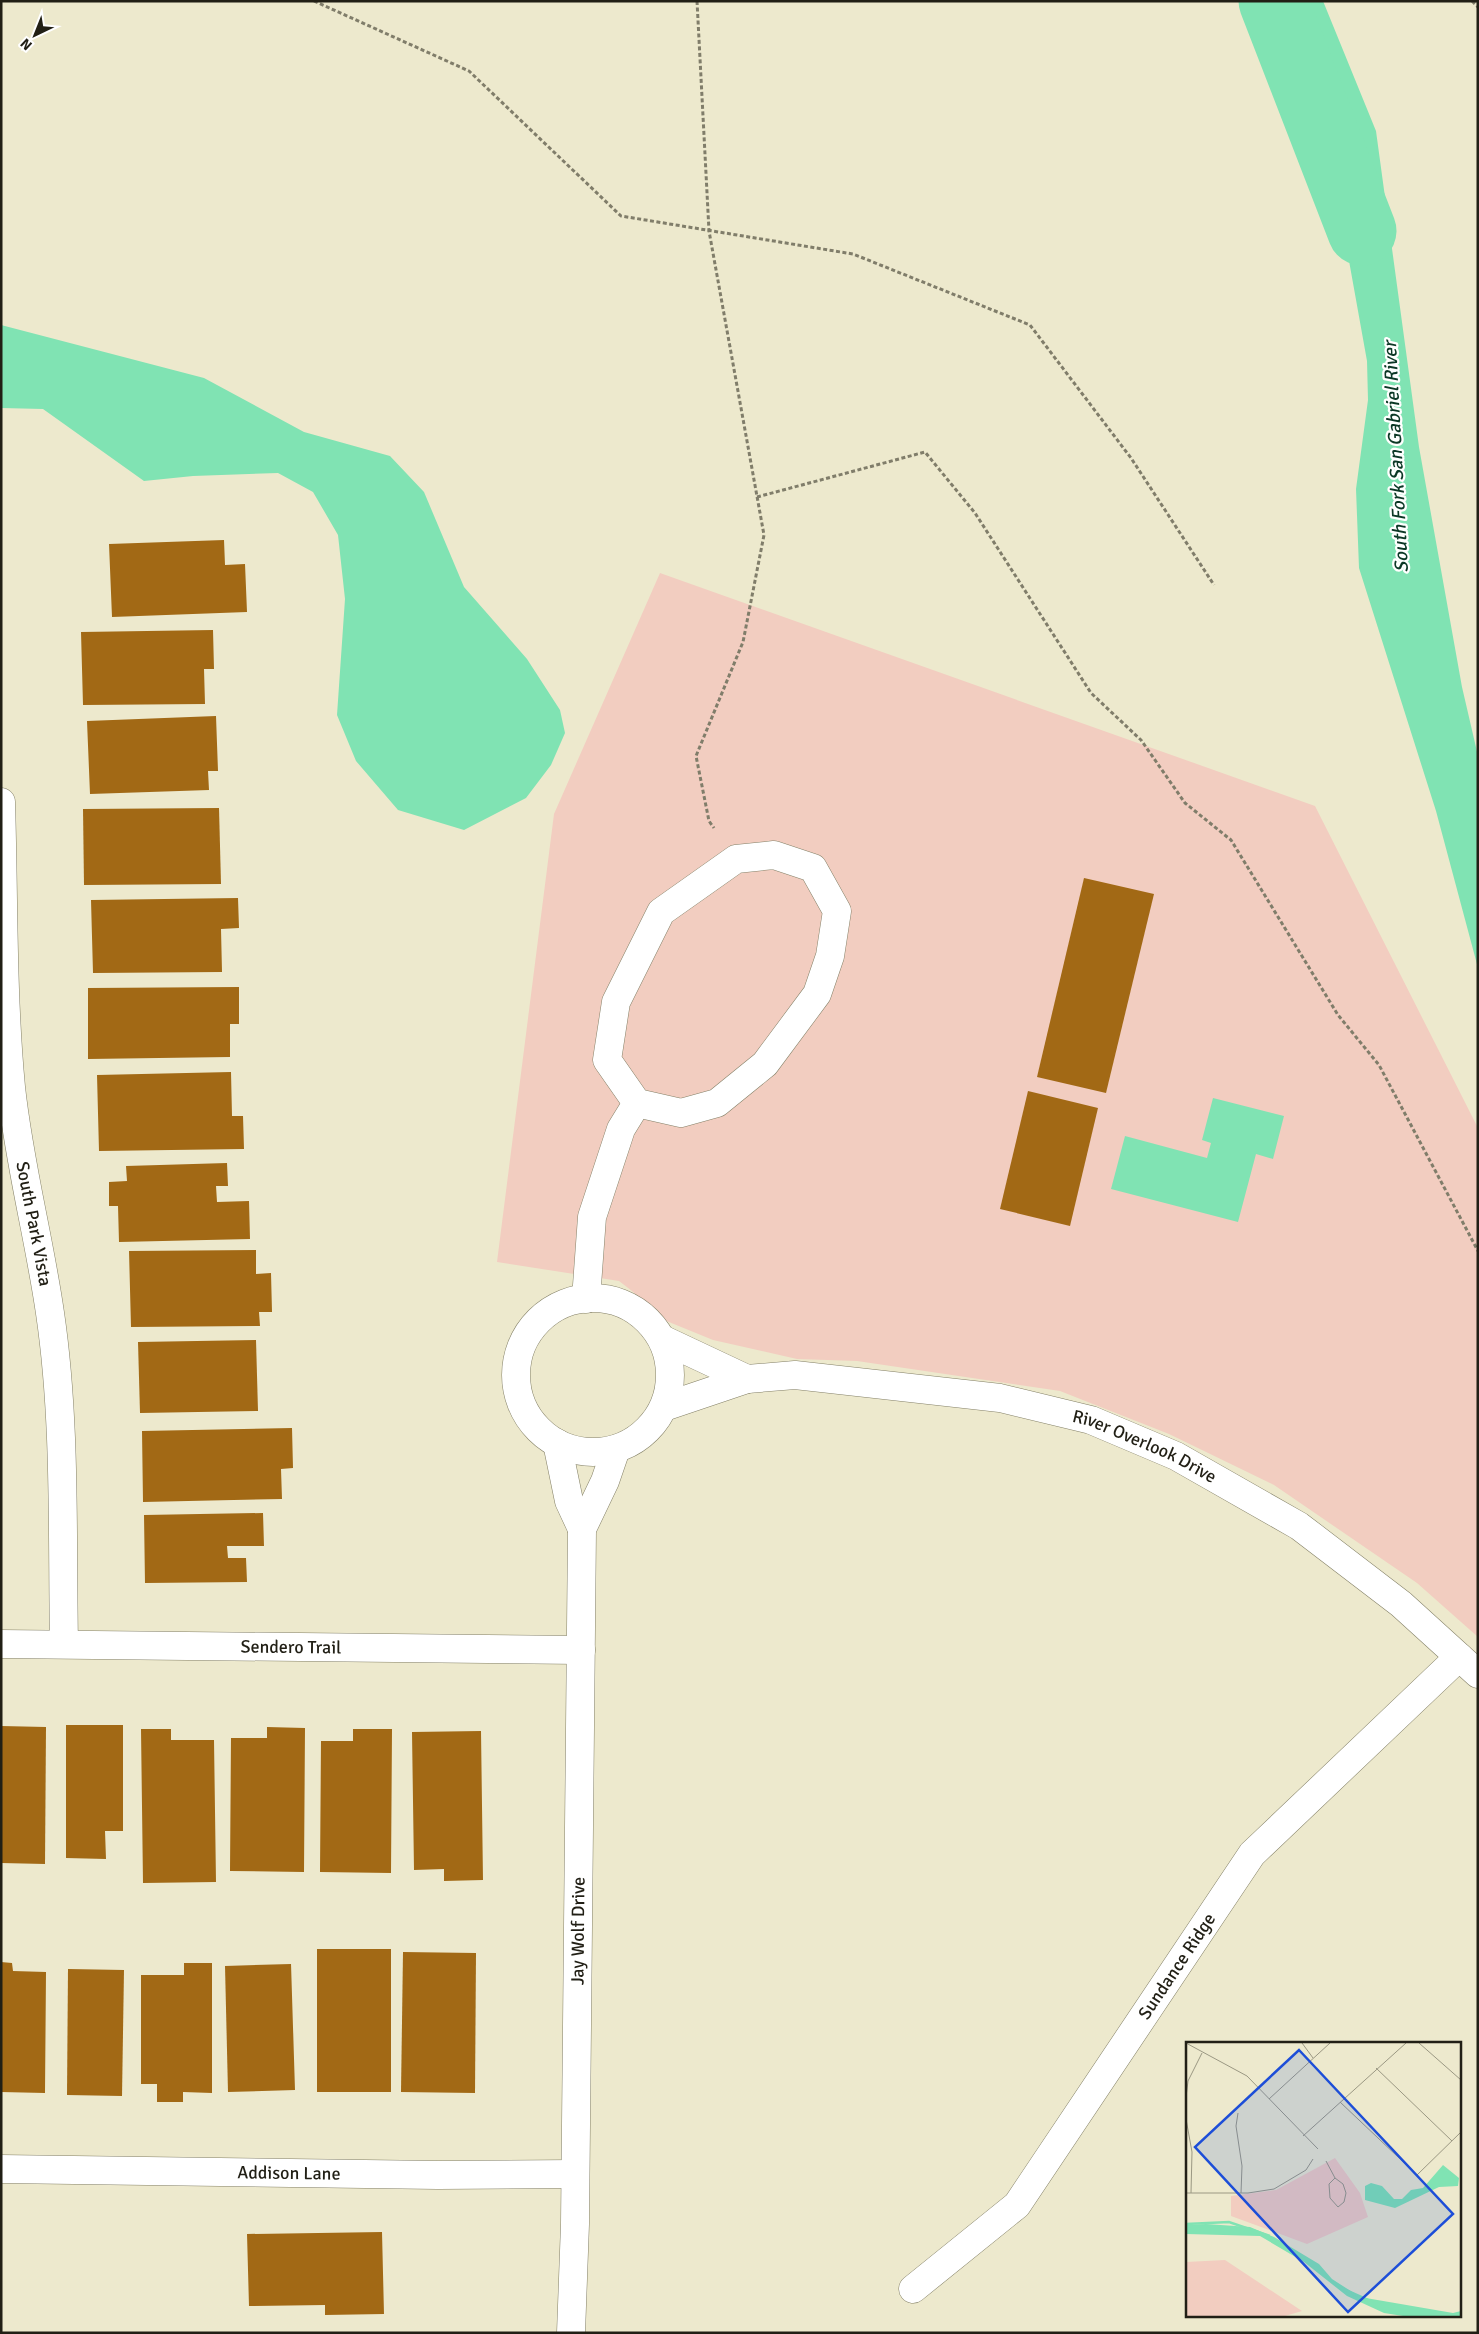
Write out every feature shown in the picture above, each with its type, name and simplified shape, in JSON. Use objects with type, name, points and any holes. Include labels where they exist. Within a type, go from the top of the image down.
[{"type":"street","name":"South Park Vista","points":[[1,802],[5,932],[3,971],[11,1088],[50,1314],[60,1403],[64,1644]]},
{"type":"street","points":[[774,855],[813,868],[837,911],[830,956],[817,994],[812,1002],[765,1064],[717,1103],[681,1113],[637,1103],[607,1060],[616,1002],[661,912],[736,859],[774,855]]},
{"type":"street","points":[[586,1298],[592,1217],[621,1129],[637,1103]]},
{"type":"street","points":[[586,1298],[604,1298],[628,1305],[647,1320],[662,1339],[669,1361],[670,1385],[664,1407],[656,1421],[631,1442],[616,1449],[596,1452],[576,1451],[557,1443],[538,1428],[524,1409],[516,1386],[516,1362],[524,1339],[538,1320],[558,1306],[586,1298]]},
{"type":"street","points":[[662,1339],[747,1379]]},
{"type":"street","name":"River Overlook Drive","points":[[664,1407],[747,1379],[795,1375],[1000,1398],[1091,1420],[1176,1456],[1299,1526],[1401,1604],[1468,1666]]},
{"type":"street","name":"Jay Wolf Drive","points":[[557,1443],[569,1501],[582,1529]]},
{"type":"street","name":"Jay Wolf Drive","points":[[571,2333],[575,2174],[582,1529],[605,1481],[616,1449]]},
{"type":"street","name":"Sendero Trail","points":[[1,1644],[581,1650]]},
{"type":"street","name":"Sundance Ridge","points":[[913,2289],[1017,2205],[1252,1854],[1468,1666]]},
{"type":"street","name":"Addison Lane","points":[[1,2169],[438,2175],[575,2174]]},
{"type":"path","points":[[314,1],[469,71],[621,216],[853,254],[1030,325],[1131,458],[1214,585]]},
{"type":"path","points":[[697,1],[708,231],[764,535],[743,642],[696,756],[709,821],[714,828]]},
{"type":"path","points":[[1472,1],[1478,7]]},
{"type":"path","points":[[757,497],[925,452],[975,513],[1091,693],[1141,740],[1185,803],[1231,840],[1338,1015],[1379,1065],[1478,1251]]},
{"type":"shaded area","points":[[660,573],[1315,806],[1478,1128],[1478,1637],[1417,1583],[1274,1485],[1169,1434],[1060,1391],[857,1361],[797,1359],[713,1340],[664,1320],[619,1281],[497,1262],[554,814]]},
{"type":"water","points":[[1267,1],[1323,1],[1376,131],[1419,447],[1462,687],[1478,756],[1478,968],[1436,811],[1359,568],[1356,489],[1368,400],[1367,361],[1323,116],[1286,29]]},
{"type":"water","points":[[1,325],[204,378],[304,432],[390,456],[424,492],[464,587],[527,659],[560,710],[565,733],[551,765],[526,798],[464,830],[398,810],[356,761],[337,715],[345,599],[338,535],[313,492],[278,473],[193,476],[144,481],[43,409],[1,408]]},
{"type":"water","points":[[1213,1098],[1284,1116],[1273,1159],[1256,1154],[1238,1222],[1111,1189],[1125,1136],[1207,1158],[1211,1143],[1202,1140]]},
{"type":"building","points":[[224,540],[225,565],[245,564],[247,612],[112,617],[109,544]]},
{"type":"building","points":[[213,630],[214,669],[204,669],[205,704],[83,705],[81,632]]},
{"type":"building","points":[[216,716],[218,771],[208,771],[209,790],[90,794],[87,721]]},
{"type":"building","points":[[219,808],[221,884],[84,885],[83,809]]},
{"type":"building","points":[[1084,878],[1154,894],[1106,1093],[1037,1077]]},
{"type":"building","points":[[238,898],[239,928],[221,929],[222,972],[93,973],[91,900]]},
{"type":"building","points":[[239,987],[239,1024],[230,1024],[230,1057],[88,1059],[88,988]]},
{"type":"building","points":[[231,1072],[232,1116],[243,1116],[244,1149],[99,1151],[97,1075]]},
{"type":"building","points":[[1028,1091],[1098,1108],[1070,1226],[1000,1209]]},
{"type":"building","points":[[227,1163],[228,1186],[216,1186],[217,1202],[249,1201],[250,1239],[119,1242],[118,1206],[109,1206],[109,1182],[127,1181],[126,1166]]},
{"type":"building","points":[[256,1250],[256,1274],[271,1273],[272,1312],[259,1312],[260,1326],[131,1327],[129,1251]]},
{"type":"building","points":[[256,1340],[258,1411],[140,1413],[138,1342]]},
{"type":"building","points":[[292,1428],[293,1468],[281,1469],[282,1499],[143,1502],[142,1431]]},
{"type":"building","points":[[263,1513],[264,1546],[227,1546],[228,1558],[246,1558],[247,1582],[145,1583],[144,1515]]},
{"type":"building","points":[[66,1725],[123,1725],[123,1831],[105,1831],[106,1859],[66,1858]]},
{"type":"building","points":[[1,1726],[46,1727],[45,1864],[1,1863]]},
{"type":"building","points":[[267,1727],[305,1728],[304,1872],[230,1871],[231,1738],[267,1738]]},
{"type":"building","points":[[141,1729],[171,1729],[171,1740],[214,1740],[216,1882],[143,1883]]},
{"type":"building","points":[[353,1729],[392,1729],[391,1873],[320,1872],[321,1741],[353,1741]]},
{"type":"building","points":[[481,1731],[483,1880],[444,1881],[444,1869],[414,1870],[412,1732]]},
{"type":"building","points":[[317,1949],[391,1949],[391,2092],[317,2092]]},
{"type":"building","points":[[403,1952],[476,1953],[475,2093],[401,2092]]},
{"type":"building","points":[[1,1962],[12,1963],[13,1971],[46,1972],[45,2093],[1,2092]]},
{"type":"building","points":[[184,1963],[212,1963],[212,2093],[183,2092],[183,2102],[157,2102],[157,2084],[141,2084],[141,1975],[184,1975]]},
{"type":"building","points":[[291,1964],[295,2090],[228,2092],[225,1966]]},
{"type":"building","points":[[68,1969],[124,1970],[122,2096],[67,2095]]},
{"type":"building","points":[[382,2232],[384,2314],[325,2315],[325,2305],[249,2306],[247,2234]]},
{"type":"waterway","name":"South Fork San Gabriel River","points":[[1273,1],[1362,231]]}]
